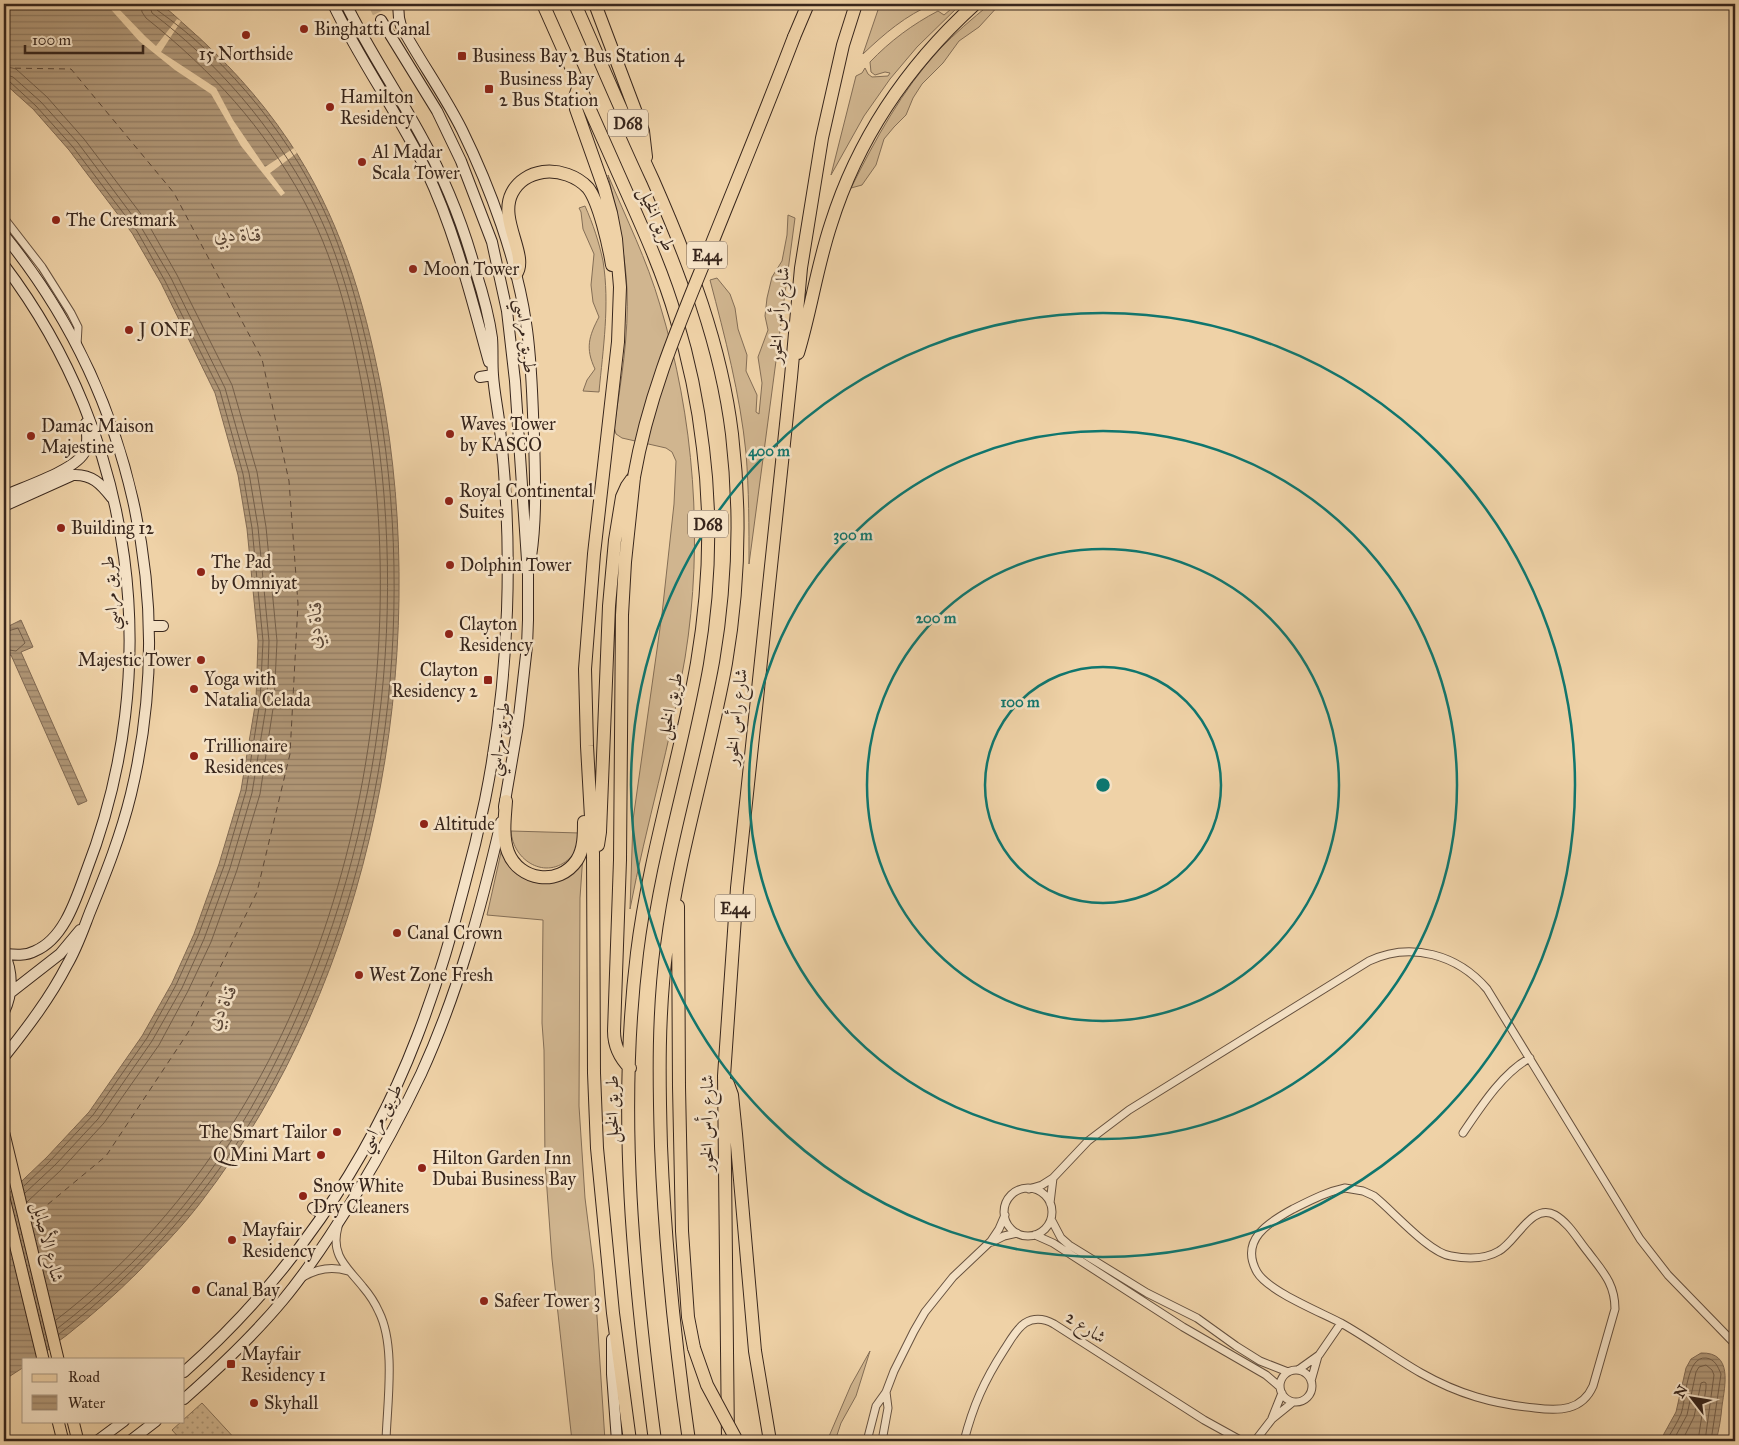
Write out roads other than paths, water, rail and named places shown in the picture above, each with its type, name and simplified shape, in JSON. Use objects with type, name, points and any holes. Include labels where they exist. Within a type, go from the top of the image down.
[{"type":"highway","name":"طريق الخيل","points":[[543,4],[647,239],[676,316],[689,365],[698,414],[706,485],[708,556],[702,627],[690,697],[656,844],[642,918],[633,993],[628,1108],[632,1222],[645,1365],[655,1441]]},
{"type":"highway","name":"طريق الخيل","points":[[575,4],[672,222],[699,292],[716,350],[730,419],[737,484],[737,559],[731,630],[720,692],[676,886],[663,976],[660,1034],[659,1091],[664,1201],[670,1279],[689,1441]]},
{"type":"highway","points":[[595,4],[643,131],[646,149],[645,162]]},
{"type":"highway","points":[[794,37],[804,4]]},
{"type":"highway","name":"E44","points":[[630,1068],[619,1055],[614,1039],[620,860],[623,589],[634,478],[648,413],[670,346],[808,4]]},
{"type":"highway","name":"شارع رأس الخور","points":[[728,1441],[724,1076],[728,996],[742,831],[791,377],[798,287],[812,194],[832,91],[856,4]]},
{"type":"highway","points":[[791,377],[828,232],[856,158],[880,116],[910,73],[941,36],[975,4]]},
{"type":"highway","points":[[579,85],[576,109],[604,188],[614,225],[619,259],[620,323],[594,554],[585,669],[593,853],[596,1110],[600,1185],[613,1313],[630,1441]]},
{"type":"highway","points":[[516,274],[520,263],[507,210],[513,191],[525,178],[534,174],[554,172],[564,173],[574,178],[588,189],[593,198],[606,236],[611,262],[614,304],[610,375],[612,394]]},
{"type":"highway","points":[[593,853],[598,845],[600,832],[609,606],[616,540],[622,497],[626,486],[634,478]]},
{"type":"highway","points":[[506,801],[506,846],[517,866],[528,874],[542,878],[552,877],[570,869],[581,852],[583,843],[582,767],[583,756],[587,746]]},
{"type":"highway","points":[[676,886],[679,921],[678,1052],[682,1231],[688,1317],[694,1348],[707,1385],[737,1441]]},
{"type":"highway","points":[[724,1076],[729,1085],[733,1106],[752,1322],[760,1389],[770,1441]]},
{"type":"main road","name":"شارع الأصايل","points":[[4,1134],[58,1358]]},
{"type":"main road","name":"شارع الأصايل","points":[[4,1198],[43,1358]]},
{"type":"main road","points":[[58,1422],[62,1441]]},
{"type":"main road","points":[[73,1422],[78,1441]]},
{"type":"street","points":[[332,4],[351,48],[369,70],[400,122],[417,162],[447,221],[456,260],[493,375],[480,377]]},
{"type":"street","name":"طريق مراسي","points":[[185,1371],[253,1303],[297,1251],[323,1215],[361,1153],[391,1098],[429,1006],[456,920],[481,820],[500,696],[507,616],[507,531],[502,442],[493,375],[493,348],[486,310],[470,249],[448,190],[422,137],[368,46],[346,4]]},
{"type":"street","points":[[398,4],[401,26],[452,110],[481,171],[497,213],[516,274],[526,322],[531,372],[536,501],[534,536],[528,576]]},
{"type":"street","name":"طريق مراسي","points":[[185,1398],[255,1331],[297,1282],[342,1217],[400,1117],[436,1039],[474,931],[506,801],[515,751],[525,671],[528,629],[528,576],[514,358],[507,311],[494,250],[472,188],[449,134],[424,89],[381,20]]},
{"type":"street","points":[[355,64],[369,70]]},
{"type":"street","points":[[4,218],[42,267],[71,313],[78,327],[77,345]]},
{"type":"street","name":"طريق مراسي","points":[[4,235],[41,286],[77,345],[105,408],[120,449],[130,485],[141,540],[149,626],[147,693],[136,769],[117,843],[89,914]]},
{"type":"street","name":"طريق مراسي","points":[[4,266],[8,275],[35,311],[54,344],[85,410],[102,456],[115,502],[125,557],[130,641],[128,702],[119,759],[106,815],[74,904],[51,940],[34,952],[4,954]]},
{"type":"street","points":[[4,496],[78,461],[87,443],[85,410]]},
{"type":"street","points":[[4,506],[67,476],[79,474],[96,480],[115,502]]},
{"type":"street","points":[[149,626],[163,626]]},
{"type":"street","points":[[10,993],[60,954],[76,936],[89,914]]},
{"type":"street","points":[[4,1057],[63,974],[79,942],[89,914]]},
{"type":"street","points":[[867,1441],[876,1406],[886,1392],[903,1351],[926,1312],[953,1278],[986,1246],[999,1229],[1005,1215],[1006,1205],[1011,1196],[1019,1190],[1042,1185],[1053,1178],[1088,1141],[1129,1110],[1369,961],[1390,954],[1430,953],[1448,959],[1466,968],[1488,989],[1645,1246],[1678,1286],[1735,1344]]},
{"type":"street","points":[[4,954],[11,973],[10,993],[4,1012]]},
{"type":"street","points":[[419,1002],[429,1006]]},
{"type":"street","points":[[1463,1133],[1498,1086],[1520,1064],[1530,1058]]},
{"type":"street","points":[[1050,1203],[1053,1178]]},
{"type":"street","points":[[1345,1188],[1368,1193],[1388,1207],[1433,1248],[1443,1254],[1462,1258],[1490,1256],[1500,1251],[1515,1238],[1528,1220],[1541,1214],[1554,1214],[1568,1226],[1605,1275],[1612,1285],[1616,1297],[1616,1308],[1590,1391],[1577,1405],[1561,1410],[1505,1405],[1462,1392],[1421,1373],[1341,1323],[1263,1280],[1255,1267],[1253,1251],[1257,1236],[1272,1221],[1321,1194],[1345,1188]]},
{"type":"street","points":[[1029,1189],[1039,1191],[1052,1208],[1051,1220],[1036,1235]]},
{"type":"street","points":[[313,1208],[323,1215]]},
{"type":"street","points":[[1005,1215],[1008,1224],[1017,1233],[1026,1236],[1036,1235],[1053,1243],[1189,1330],[1266,1375],[1281,1390],[1284,1397],[1293,1402]]},
{"type":"street","points":[[342,1217],[337,1231],[340,1259],[348,1271],[364,1287],[380,1314],[387,1338],[389,1360],[386,1441]]},
{"type":"street","points":[[1051,1220],[1061,1238],[1070,1245],[1148,1293],[1196,1318],[1260,1362],[1288,1372],[1298,1370],[1319,1356]]},
{"type":"street","points":[[986,1246],[997,1239],[1017,1233]]},
{"type":"street","points":[[297,1282],[308,1274],[321,1269],[335,1268],[348,1271]]},
{"type":"street","points":[[613,1313],[612,1374],[617,1441]]},
{"type":"street","points":[[1189,1330],[1197,1326],[1198,1320],[1196,1318]]},
{"type":"street","name":"شارع 2","points":[[967,1440],[977,1398],[992,1370],[1015,1333],[1025,1324],[1036,1319],[1049,1321],[1204,1420],[1242,1441]]},
{"type":"street","points":[[1255,1441],[1272,1419],[1293,1402],[1308,1397],[1319,1356],[1341,1323]]},
{"type":"street","points":[[1298,1370],[1308,1376],[1311,1381]]},
{"type":"street","points":[[1272,1419],[1281,1390],[1281,1381],[1288,1372]]},
{"type":"street","points":[[869,1432],[882,1438],[888,1408],[886,1392]]},
{"type":"street","points":[[130,1441],[155,1422]]},
{"type":"street","points":[[97,1441],[121,1424]]},
{"type":"street","points":[[106,1441],[121,1424]]},
{"type":"street","points":[[136,1441],[144,1431]]},
{"type":"water","name":"قناة دبي","points":[[154,3],[173,14],[200,38],[228,65],[265,109],[288,140],[322,198],[358,290],[381,387],[395,492],[399,599],[392,706],[375,814],[347,918],[309,1019],[260,1114],[201,1202],[186,1220],[138,1272],[104,1304],[40,1356],[36,1358],[22,1358],[22,1368],[4,1380],[4,1198],[47,1157],[89,1112],[142,1036],[172,983],[194,934],[219,864],[241,790],[256,700],[258,641],[247,529],[238,475],[215,393],[161,283],[132,233],[69,150],[33,109],[4,83],[4,4]]},
{"type":"water","points":[[4,620],[7,627],[21,620],[33,647],[21,652],[87,801],[78,805],[11,655],[4,657]]},
{"type":"water","points":[[1701,1353],[1711,1354],[1718,1358],[1725,1371],[1720,1424],[1716,1441],[1660,1441],[1676,1412],[1686,1368],[1691,1359]]},
{"type":"tunnel","points":[[373,4],[381,20]]},
{"type":"place","name":"Binghatti Canal","points":[[304,29]]},
{"type":"place","name":"15 Northside","points":[[246,35]]},
{"type":"place","name":"Business Bay 2 Bus Station 4","points":[[462,56]]},
{"type":"place","name":"Business Bay 2 Bus Station","points":[[489,89]]},
{"type":"place","name":"Hamilton Residency","points":[[330,107]]},
{"type":"place","name":"Al Madar Scala Tower","points":[[362,162]]},
{"type":"place","name":"The Crestmark","points":[[56,220]]},
{"type":"place","name":"Moon Tower","points":[[413,269]]},
{"type":"place","name":"J ONE","points":[[129,330]]},
{"type":"place","name":"Waves Tower by KASCO","points":[[450,434]]},
{"type":"place","name":"Damac Maison Majestine","points":[[31,436]]},
{"type":"place","name":"Royal Continental Suites","points":[[449,501]]},
{"type":"place","name":"Building 12","points":[[61,528]]},
{"type":"place","name":"Dolphin Tower","points":[[450,565]]},
{"type":"place","name":"The Pad by Omniyat","points":[[201,572]]},
{"type":"place","name":"Clayton Residency","points":[[449,634]]},
{"type":"place","name":"Majestic Tower","points":[[201,660]]},
{"type":"place","name":"Clayton Residency 2","points":[[488,680]]},
{"type":"place","name":"Yoga with Natalia Celada","points":[[194,689]]},
{"type":"place","name":"Trillionaire Residences","points":[[194,756]]},
{"type":"place","name":"Altitude","points":[[424,824]]},
{"type":"place","name":"Canal Crown","points":[[397,933]]},
{"type":"place","name":"West Zone Fresh","points":[[359,975]]},
{"type":"place","name":"The Smart Tailor","points":[[337,1132]]},
{"type":"place","name":"Q Mini Mart","points":[[321,1155]]},
{"type":"place","name":"Hilton Garden Inn Dubai Business Bay","points":[[422,1168]]},
{"type":"place","name":"Snow White Dry Cleaners","points":[[303,1196]]},
{"type":"place","name":"Mayfair Residency","points":[[232,1240]]},
{"type":"place","name":"Canal Bay","points":[[196,1290]]},
{"type":"place","name":"Safeer Tower 3","points":[[484,1301]]},
{"type":"place","name":"Mayfair Residency 1","points":[[231,1364]]},
{"type":"place","name":"Skyhall","points":[[254,1403]]}]
